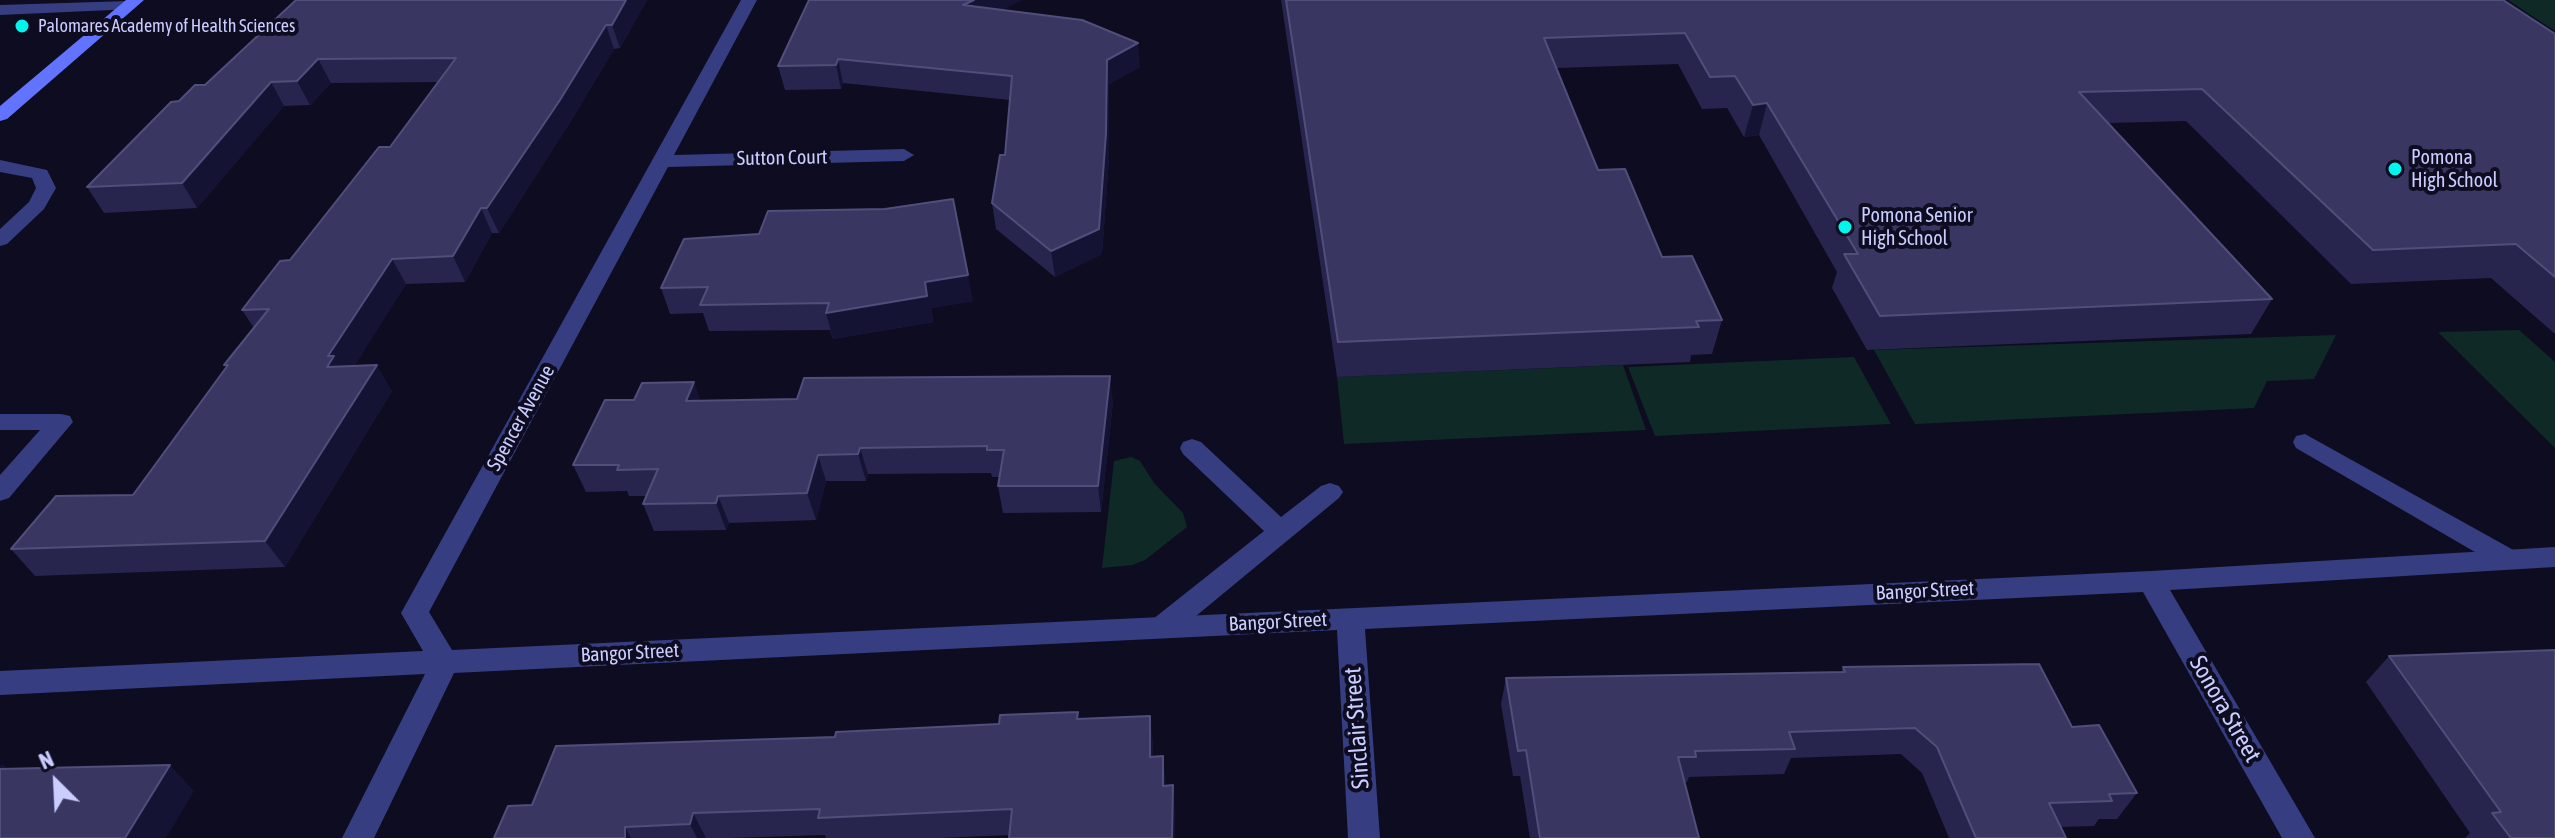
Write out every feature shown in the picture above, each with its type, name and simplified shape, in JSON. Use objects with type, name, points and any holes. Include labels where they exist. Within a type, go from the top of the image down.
[{"type":"main road","points":[[0,115],[132,3]]},
{"type":"street","name":"Spencer Avenue","points":[[445,663],[415,613],[749,0]]},
{"type":"street","points":[[0,10],[132,3]]},
{"type":"street","name":"Sutton Court","points":[[661,161],[904,155]]},
{"type":"street","points":[[0,166],[40,174],[46,188],[37,205],[0,240]]},
{"type":"street","points":[[0,422],[61,422],[0,492]]},
{"type":"street","points":[[2305,442],[2508,559]]},
{"type":"street","points":[[1192,448],[1281,532]]},
{"type":"street","points":[[1163,627],[1330,492]]},
{"type":"street","name":"Bangor Street","points":[[0,683],[2151,581],[2555,557]]},
{"type":"street","name":"Sonora Street","points":[[2151,581],[2299,838]]},
{"type":"street","name":"Sinclair Street","points":[[1350,619],[1364,838]]},
{"type":"street","points":[[358,838],[445,663]]},
{"type":"green space","points":[[2508,0],[2555,0],[2555,31]]},
{"type":"green space","points":[[2519,330],[2555,362],[2555,448],[2438,332]]},
{"type":"green space","points":[[2336,335],[2314,379],[2267,381],[2254,408],[1915,424],[1874,350]]},
{"type":"green space","points":[[1854,357],[1891,424],[1655,436],[1628,367]]},
{"type":"green space","points":[[1623,365],[1646,430],[1344,444],[1337,377]]},
{"type":"green space","points":[[1131,457],[1140,461],[1154,483],[1183,513],[1187,527],[1145,560],[1132,565],[1102,568],[1114,461]]},
{"type":"building","points":[[296,0],[626,0],[612,25],[606,25],[487,208],[481,208],[453,256],[392,259],[328,356],[334,356],[327,367],[377,365],[265,541],[11,549],[56,496],[133,495],[228,365],[224,365],[269,309],[242,310],[280,261],[290,260],[379,147],[390,147],[456,58],[318,59],[297,81],[271,82],[182,183],[87,187],[171,102],[179,101],[195,85],[205,85]]},
{"type":"building","points":[[809,0],[974,0],[963,5],[1082,20],[1138,43],[1107,60],[1106,133],[1099,229],[1051,251],[992,203],[1000,155],[1005,155],[1012,76],[838,59],[836,65],[778,66]]},
{"type":"building","points":[[1286,0],[2503,0],[2555,34],[2555,277],[2516,244],[2373,250],[2202,89],[2079,92],[2272,299],[1880,316],[1844,254],[1858,254],[1767,103],[1753,105],[1735,76],[1710,77],[1685,33],[1544,38],[1598,170],[1625,169],[1662,257],[1692,256],[1722,320],[1696,321],[1699,327],[1338,342]]},
{"type":"building","points":[[953,199],[968,275],[925,282],[927,296],[826,313],[829,303],[700,305],[708,287],[661,288],[684,239],[759,234],[768,211],[885,209]]},
{"type":"building","points":[[1110,376],[1098,486],[998,486],[1004,450],[987,450],[987,446],[860,448],[858,454],[818,455],[807,493],[718,496],[716,503],[643,504],[658,469],[617,470],[619,465],[573,465],[605,400],[634,400],[642,383],[694,382],[686,401],[797,399],[804,378]]},
{"type":"building","points":[[2555,650],[2555,838],[2511,838],[2492,813],[2501,812],[2389,656]]},
{"type":"building","points":[[2039,664],[2072,727],[2099,725],[2137,793],[2109,794],[2112,801],[2049,803],[2066,838],[1976,838],[1937,747],[1915,728],[1789,732],[1795,749],[1695,751],[1696,757],[1678,757],[1699,838],[1540,838],[1526,750],[1518,751],[1506,678],[1845,672],[1843,667]]},
{"type":"building","points":[[1078,712],[1077,719],[1150,716],[1150,757],[1163,756],[1163,786],[1173,785],[1172,838],[1009,838],[1012,809],[818,818],[820,809],[693,813],[690,824],[625,827],[625,838],[494,838],[508,806],[532,805],[556,746],[835,737],[836,732],[999,724],[1000,715]]},
{"type":"building","points":[[170,765],[125,838],[0,838],[0,769]]},
{"type":"place","name":"Palomares Academy of Health Sciences","points":[[22,26]]},
{"type":"place","name":"Pomona High School","points":[[2395,169]]},
{"type":"place","name":"Pomona Senior High School","points":[[1845,227]]}]
